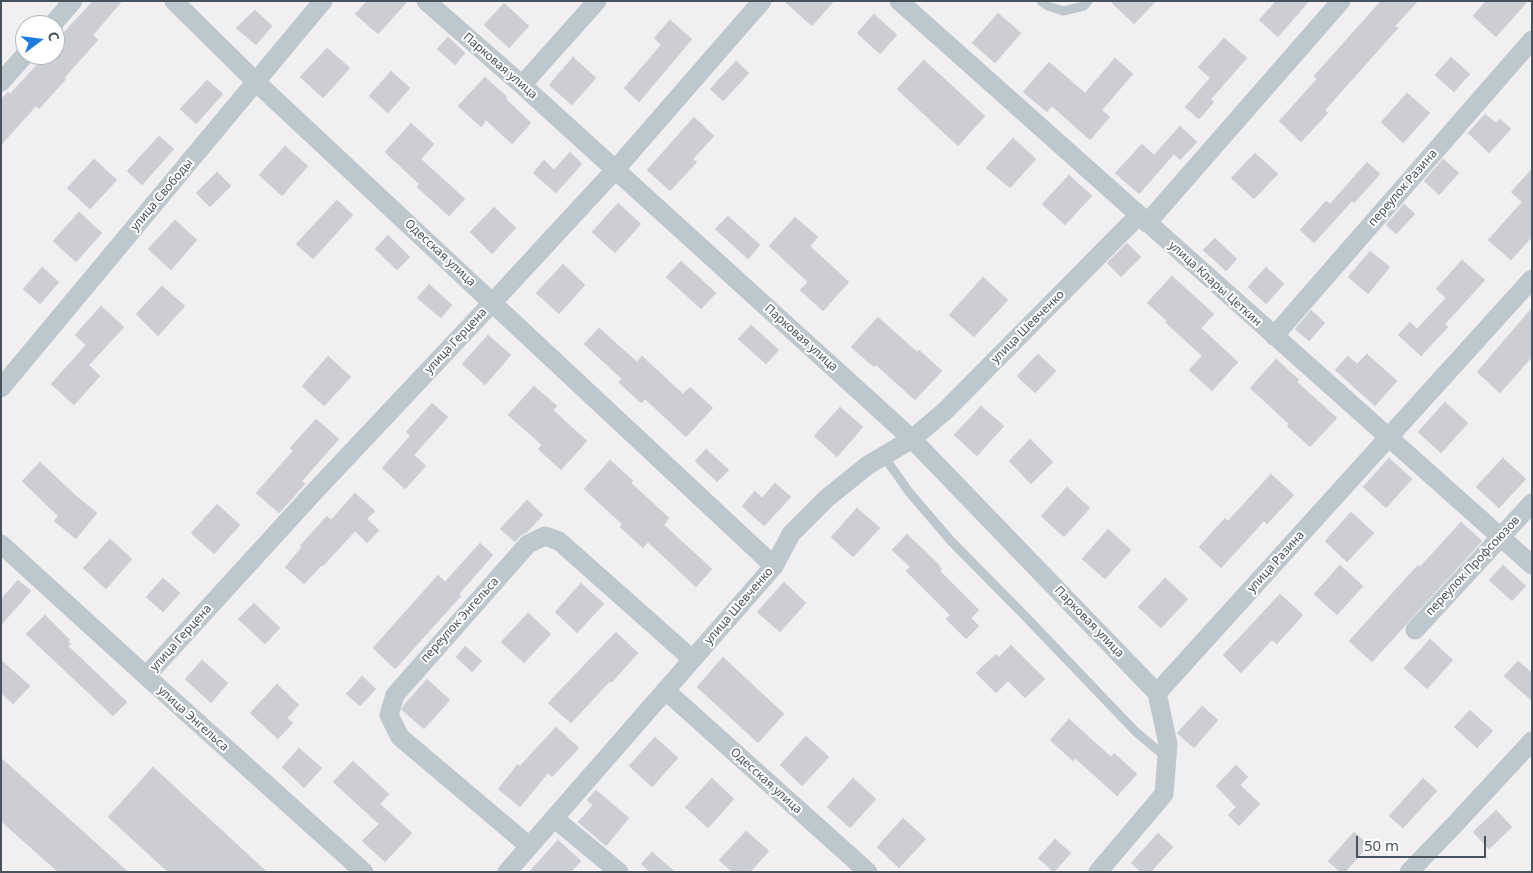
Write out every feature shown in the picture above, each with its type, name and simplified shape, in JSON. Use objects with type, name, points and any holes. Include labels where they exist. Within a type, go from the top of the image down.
[{"type":"street","points":[[61,15],[73,1]]},
{"type":"street","name":"Одесская улица","points":[[174,1],[256,82],[774,566]]},
{"type":"street","name":"улица Свободы","points":[[1,388],[323,1]]},
{"type":"street","name":"Парковая улица","points":[[426,1],[522,85],[912,439],[1157,693]]},
{"type":"street","points":[[522,85],[597,1]]},
{"type":"street","name":"улица Герцена","points":[[146,676],[315,491],[615,170],[762,1]]},
{"type":"street","name":"улица Клары Цеткин","points":[[899,1],[1532,565]]},
{"type":"street","name":"улица Шевченко","points":[[507,872],[774,566],[791,534],[827,498],[883,455],[912,439],[945,411],[1143,219],[1341,1]]},
{"type":"street","name":"переулок Разина","points":[[1274,336],[1532,40]]},
{"type":"street","points":[[1,82],[16,65]]},
{"type":"street","name":"улица Разина","points":[[1157,693],[1532,279]]},
{"type":"street","name":"переулок Профсоюзов","points":[[1415,630],[1532,503]]},
{"type":"street","name":"переулок Энгельса","points":[[529,846],[400,737],[389,715],[395,694],[528,544],[545,536],[559,541],[692,659]]},
{"type":"street","name":"улица Энгельса","points":[[1,544],[364,872]]},
{"type":"street","name":"Одесская улица","points":[[665,690],[868,872]]},
{"type":"street","points":[[1098,872],[1164,794],[1168,744],[1157,693]]},
{"type":"street","points":[[1409,872],[1532,741]]},
{"type":"street","points":[[554,818],[619,872]]},
{"type":"lane","points":[[1041,1],[1048,6],[1063,11],[1084,6],[1088,1]]},
{"type":"lane","points":[[883,455],[909,492],[951,541],[1136,732],[1166,757]]},
{"type":"building","points":[[93,1],[122,1],[93,35],[98,40],[64,78],[66,79],[39,109],[36,106],[1,145],[1,99],[8,92],[10,94],[37,65],[65,65],[65,31]]},
{"type":"building","points":[[367,1],[408,1],[378,34],[355,14]]},
{"type":"building","points":[[784,1],[834,1],[812,26]]},
{"type":"building","points":[[1110,1],[1156,1],[1134,24]]},
{"type":"building","points":[[1276,1],[1309,1],[1278,37],[1259,20]]},
{"type":"building","points":[[1381,1],[1418,1],[1395,26],[1398,28],[1325,110],[1328,113],[1301,142],[1279,121],[1317,79],[1314,76]]},
{"type":"building","points":[[1486,1],[1528,1],[1496,37],[1473,16]]},
{"type":"building","points":[[504,3],[529,26],[509,48],[484,25]]},
{"type":"building","points":[[255,10],[272,26],[256,45],[236,28]]},
{"type":"building","points":[[998,13],[1021,33],[995,63],[972,43]]},
{"type":"building","points":[[874,14],[897,35],[880,54],[857,33]]},
{"type":"building","points":[[670,20],[692,39],[639,102],[624,88],[661,45],[654,38]]},
{"type":"building","points":[[448,37],[465,53],[455,65],[437,49]]},
{"type":"building","points":[[1224,38],[1247,58],[1211,99],[1214,102],[1199,119],[1185,107],[1210,78],[1198,67]]},
{"type":"building","points":[[327,48],[350,68],[323,98],[300,77]]},
{"type":"building","points":[[573,57],[596,78],[572,105],[549,85]]},
{"type":"building","points":[[1451,57],[1470,74],[1454,92],[1435,75]]},
{"type":"building","points":[[1115,58],[1133,74],[1102,110],[1110,117],[1090,140],[1052,106],[1047,112],[1023,92],[1049,62],[1085,93]]},
{"type":"building","points":[[924,60],[985,116],[958,146],[897,89]]},
{"type":"building","points":[[736,61],[749,73],[723,101],[710,89]]},
{"type":"building","points":[[391,71],[410,88],[388,113],[369,96]]},
{"type":"building","points":[[485,77],[531,123],[512,144],[486,120],[481,127],[458,106]]},
{"type":"building","points":[[207,80],[223,94],[196,124],[180,109]]},
{"type":"building","points":[[1407,93],[1430,113],[1403,143],[1381,122]]},
{"type":"building","points":[[1485,114],[1496,123],[1500,119],[1511,129],[1489,153],[1468,133]]},
{"type":"building","points":[[694,117],[714,136],[693,159],[697,162],[670,191],[647,170]]},
{"type":"building","points":[[411,123],[434,144],[421,159],[465,199],[449,216],[417,187],[419,184],[385,152]]},
{"type":"building","points":[[1180,126],[1197,142],[1180,160],[1174,154],[1139,194],[1115,173],[1142,144],[1154,155]]},
{"type":"building","points":[[159,136],[174,149],[142,185],[127,171]]},
{"type":"building","points":[[1013,138],[1036,159],[1010,188],[986,168]]},
{"type":"building","points":[[285,146],[308,166],[282,196],[259,175]]},
{"type":"building","points":[[570,152],[582,164],[556,193],[533,173],[544,160],[554,170]]},
{"type":"building","points":[[1255,153],[1278,174],[1254,199],[1231,178]]},
{"type":"building","points":[[94,159],[117,180],[90,209],[67,188]]},
{"type":"building","points":[[1443,159],[1459,173],[1439,195],[1424,181]]},
{"type":"building","points":[[1367,162],[1380,174],[1354,203],[1352,201],[1314,243],[1300,230],[1326,201],[1330,204]]},
{"type":"building","points":[[1532,169],[1532,237],[1511,260],[1488,240],[1522,202],[1511,192]]},
{"type":"building","points":[[217,172],[231,186],[210,207],[196,193]]},
{"type":"building","points":[[1069,175],[1092,196],[1065,225],[1042,204]]},
{"type":"building","points":[[337,200],[353,215],[313,259],[296,244]]},
{"type":"building","points":[[618,203],[641,224],[615,253],[592,232]]},
{"type":"building","points":[[1404,204],[1415,214],[1396,234],[1386,225]]},
{"type":"building","points":[[494,207],[516,228],[492,254],[470,232]]},
{"type":"building","points":[[79,212],[102,233],[76,262],[53,241]]},
{"type":"building","points":[[728,216],[760,245],[748,259],[715,229]]},
{"type":"building","points":[[795,217],[818,237],[810,246],[849,282],[823,311],[800,290],[808,282],[769,246]]},
{"type":"building","points":[[175,220],[197,240],[171,270],[148,249]]},
{"type":"building","points":[[388,235],[410,257],[397,270],[375,249]]},
{"type":"building","points":[[1215,238],[1237,259],[1226,271],[1203,250]]},
{"type":"building","points":[[1127,243],[1141,257],[1121,277],[1107,263]]},
{"type":"building","points":[[1370,251],[1390,267],[1368,294],[1348,277]]},
{"type":"building","points":[[1462,260],[1485,280],[1445,324],[1448,327],[1421,356],[1398,335],[1410,322],[1417,329],[1446,298],[1436,289]]},
{"type":"building","points":[[681,261],[716,293],[701,309],[666,277]]},
{"type":"building","points":[[563,264],[585,285],[559,314],[536,293]]},
{"type":"building","points":[[42,267],[59,282],[40,304],[23,289]]},
{"type":"building","points":[[1266,267],[1284,284],[1266,304],[1248,287]]},
{"type":"building","points":[[1172,276],[1214,314],[1201,328],[1238,362],[1212,391],[1189,370],[1202,356],[1147,303]]},
{"type":"building","points":[[983,277],[1008,300],[974,337],[949,315]]},
{"type":"building","points":[[429,284],[452,305],[441,318],[417,298]]},
{"type":"building","points":[[162,286],[185,306],[158,336],[136,314]]},
{"type":"building","points":[[101,306],[124,327],[89,365],[100,376],[74,405],[51,384],[86,345],[75,335]]},
{"type":"building","points":[[1532,308],[1532,357],[1500,393],[1477,372]]},
{"type":"building","points":[[1311,310],[1325,323],[1309,341],[1295,329]]},
{"type":"building","points":[[878,317],[917,352],[919,350],[942,371],[915,400],[876,365],[874,367],[851,347]]},
{"type":"building","points":[[751,325],[779,350],[766,364],[738,339]]},
{"type":"building","points":[[599,328],[637,362],[642,356],[683,394],[690,387],[713,408],[686,437],[645,399],[641,403],[618,382],[622,379],[584,344]]},
{"type":"building","points":[[488,335],[511,355],[485,385],[462,364]]},
{"type":"building","points":[[1038,354],[1056,371],[1035,393],[1017,376]]},
{"type":"building","points":[[1367,354],[1397,381],[1375,406],[1335,370],[1348,356],[1357,364]]},
{"type":"building","points":[[328,356],[351,377],[324,406],[302,386]]},
{"type":"building","points":[[1276,359],[1299,380],[1297,382],[1337,418],[1310,447],[1287,426],[1289,424],[1250,388]]},
{"type":"building","points":[[534,386],[557,406],[553,410],[587,441],[561,470],[538,449],[542,445],[508,415]]},
{"type":"building","points":[[1445,402],[1468,423],[1441,453],[1418,432]]},
{"type":"building","points":[[432,403],[448,417],[414,455],[426,466],[405,489],[382,468],[410,436],[406,432]]},
{"type":"building","points":[[981,406],[1004,426],[977,456],[954,435]]},
{"type":"building","points":[[840,407],[863,427],[837,457],[814,436]]},
{"type":"building","points":[[316,419],[339,439],[302,481],[305,484],[279,513],[256,493],[293,451],[290,448]]},
{"type":"building","points":[[1030,439],[1053,462],[1031,484],[1009,461]]},
{"type":"building","points":[[706,449],[729,470],[717,482],[695,461]]},
{"type":"building","points":[[1389,458],[1412,479],[1386,508],[1363,487]]},
{"type":"building","points":[[1503,458],[1526,479],[1499,508],[1476,487]]},
{"type":"building","points":[[610,460],[633,481],[631,483],[669,518],[664,525],[712,569],[696,587],[648,542],[643,548],[620,527],[622,524],[584,489]]},
{"type":"building","points":[[40,462],[97,513],[76,539],[54,521],[58,516],[22,481]]},
{"type":"building","points":[[1271,474],[1294,495],[1267,524],[1264,521],[1221,568],[1199,547],[1225,518],[1228,521]]},
{"type":"building","points":[[775,483],[791,497],[764,526],[742,506],[755,491],[762,498]]},
{"type":"building","points":[[1067,487],[1090,508],[1064,537],[1041,516]]},
{"type":"building","points":[[355,493],[375,511],[367,519],[379,530],[367,543],[355,531],[304,584],[285,567],[302,547],[300,546],[327,516],[331,520]]},
{"type":"building","points":[[527,500],[543,515],[515,542],[500,529]]},
{"type":"building","points":[[217,504],[240,525],[214,554],[191,533]]},
{"type":"building","points":[[857,508],[880,528],[853,557],[831,537]]},
{"type":"building","points":[[1351,512],[1374,533],[1347,562],[1325,541]]},
{"type":"building","points":[[1461,522],[1482,541],[1372,662],[1349,641],[1418,565],[1420,567]]},
{"type":"building","points":[[1108,529],[1131,550],[1105,579],[1082,559]]},
{"type":"building","points":[[907,534],[940,566],[942,569],[940,571],[979,610],[971,618],[979,626],[966,639],[946,619],[950,615],[906,571],[910,567],[892,550]]},
{"type":"building","points":[[110,539],[132,559],[106,589],[83,568]]},
{"type":"building","points":[[480,543],[493,555],[459,594],[461,596],[395,669],[373,648],[438,575],[445,582]]},
{"type":"building","points":[[1340,565],[1363,586],[1337,615],[1314,594]]},
{"type":"building","points":[[1503,565],[1526,586],[1512,601],[1489,580]]},
{"type":"building","points":[[163,578],[180,593],[163,612],[146,597]]},
{"type":"building","points":[[1165,578],[1188,599],[1161,628],[1138,607]]},
{"type":"building","points":[[18,580],[31,591],[1,625],[1,599]]},
{"type":"building","points":[[784,582],[806,603],[780,632],[757,612]]},
{"type":"building","points":[[581,583],[604,604],[577,633],[555,612]]},
{"type":"building","points":[[1280,594],[1303,615],[1277,644],[1272,640],[1241,673],[1223,655]]},
{"type":"building","points":[[254,603],[280,628],[265,644],[238,619]]},
{"type":"building","points":[[528,613],[551,634],[524,663],[501,642]]},
{"type":"building","points":[[45,615],[70,640],[68,642],[71,644],[68,646],[127,702],[113,716],[26,634]]},
{"type":"building","points":[[616,632],[638,653],[571,723],[548,703]]},
{"type":"building","points":[[1430,639],[1453,660],[1427,689],[1404,668]]},
{"type":"building","points":[[1011,645],[1045,679],[1025,698],[1008,681],[996,693],[976,673],[996,654],[999,657]]},
{"type":"building","points":[[465,646],[482,661],[472,672],[456,657]]},
{"type":"building","points":[[723,657],[784,714],[758,743],[697,687]]},
{"type":"building","points":[[1,660],[30,686],[13,704],[1,693]]},
{"type":"building","points":[[202,660],[228,683],[211,703],[185,679]]},
{"type":"building","points":[[1518,661],[1532,673],[1532,701],[1504,676]]},
{"type":"building","points":[[362,676],[376,689],[360,706],[346,694]]},
{"type":"building","points":[[427,679],[450,700],[424,729],[402,710],[404,705]]},
{"type":"building","points":[[277,684],[299,705],[287,718],[293,723],[278,739],[250,713]]},
{"type":"building","points":[[1202,706],[1218,720],[1194,748],[1177,733]]},
{"type":"building","points":[[1470,710],[1493,731],[1477,748],[1454,727]]},
{"type":"building","points":[[1069,719],[1111,757],[1114,753],[1137,774],[1117,796],[1075,758],[1073,761],[1050,740]]},
{"type":"building","points":[[556,727],[579,748],[552,777],[548,773],[520,807],[498,789],[518,764],[520,766]]},
{"type":"building","points":[[806,736],[829,757],[802,786],[780,765]]},
{"type":"building","points":[[655,737],[678,758],[652,787],[629,766]]},
{"type":"building","points":[[299,748],[322,768],[304,788],[282,767]]},
{"type":"building","points":[[1,758],[128,872],[58,872],[1,821]]},
{"type":"building","points":[[353,761],[389,794],[380,804],[412,833],[385,862],[362,841],[379,824],[333,782]]},
{"type":"building","points":[[1236,765],[1248,777],[1240,785],[1260,804],[1239,826],[1228,815],[1236,807],[1216,786]]},
{"type":"building","points":[[153,767],[267,872],[168,872],[108,817]]},
{"type":"building","points":[[712,778],[734,799],[708,828],[685,807]]},
{"type":"building","points":[[853,778],[876,799],[850,828],[827,807]]},
{"type":"building","points":[[1423,778],[1437,791],[1403,828],[1389,816]]},
{"type":"building","points":[[596,790],[629,818],[606,846],[578,822],[593,805],[587,800]]},
{"type":"building","points":[[1496,810],[1512,827],[1489,849],[1473,832]]},
{"type":"building","points":[[903,818],[926,839],[899,868],[877,847]]},
{"type":"building","points":[[746,831],[769,851],[750,872],[732,872],[719,860]]},
{"type":"building","points":[[1354,832],[1369,845],[1345,872],[1340,872],[1328,861]]},
{"type":"building","points":[[1158,833],[1173,847],[1151,872],[1141,872],[1131,863]]},
{"type":"building","points":[[1055,839],[1071,853],[1054,872],[1038,858]]},
{"type":"building","points":[[558,840],[581,861],[571,872],[529,872]]},
{"type":"building","points":[[652,852],[675,872],[650,872],[641,864]]}]
